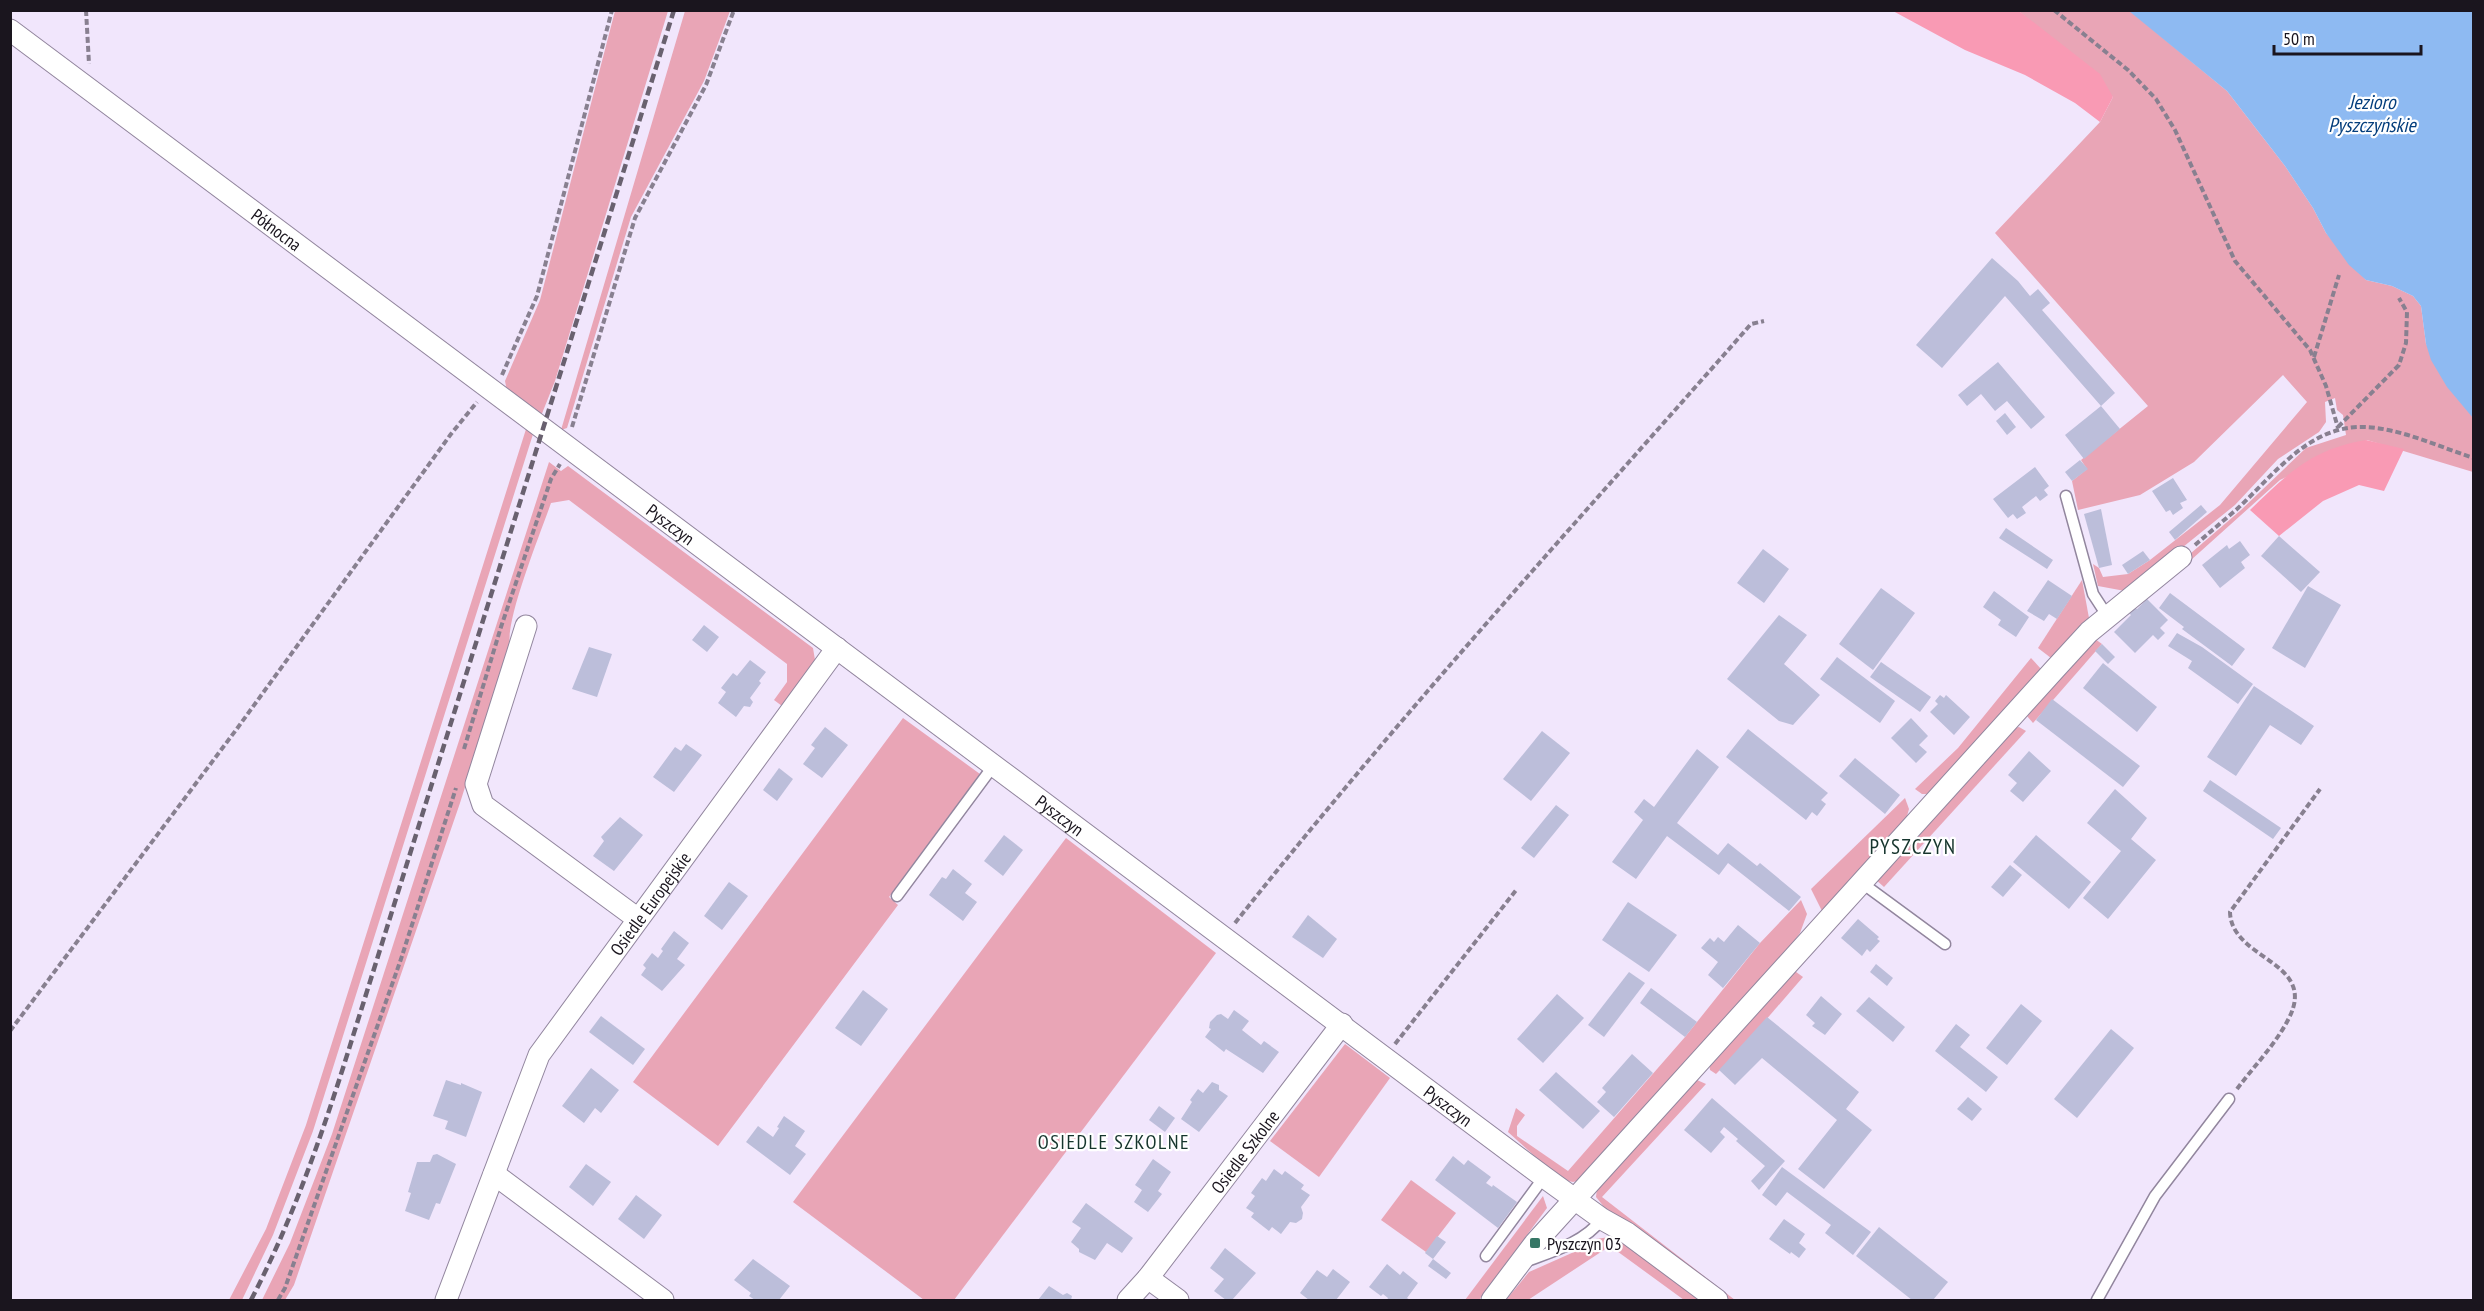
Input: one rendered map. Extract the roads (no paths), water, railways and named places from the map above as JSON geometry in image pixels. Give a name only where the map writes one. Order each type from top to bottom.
[{"type":"street","name":"Północna","points":[[10,30],[544,428]]},
{"type":"street","name":"Pyszczyn","points":[[544,428],[1544,1177],[1602,1219],[1627,1233],[1717,1300]]},
{"type":"street","points":[[1492,1300],[1534,1243],[2068,654],[2089,632],[2181,556]]},
{"type":"street","points":[[526,626],[476,784],[483,805],[638,919]]},
{"type":"street","name":"Osiedle Europejskie","points":[[446,1300],[538,1055],[837,648]]},
{"type":"street","name":"Osiedle Szkolne","points":[[1128,1300],[1148,1278],[1342,1024]]},
{"type":"street","points":[[494,1174],[663,1300]]},
{"type":"street","points":[[1148,1278],[1178,1300]]},
{"type":"lane","points":[[2066,496],[2093,594],[2108,616]]},
{"type":"lane","points":[[897,896],[994,765]]},
{"type":"lane","points":[[1862,883],[1945,944]]},
{"type":"lane","points":[[2097,1300],[2155,1196],[2229,1099]]},
{"type":"lane","points":[[1486,1256],[1544,1177]]},
{"type":"lane","points":[[1518,1264],[1576,1240],[1595,1228],[1602,1219]]},
{"type":"water","name":"Jezioro Pyszczyńskie","points":[[2129,11],[2473,11],[2473,418],[2447,387],[2431,360],[2426,344],[2421,306],[2413,296],[2392,286],[2366,280],[2349,265],[2326,233],[2313,208],[2285,166],[2227,91]]},
{"type":"railway","points":[[251,1300],[290,1215],[333,1098],[674,10]]},
{"type":"place","name":"Pyszczyn 03","points":[[1535,1243]]},
{"type":"district","name":"PYSZCZYN","points":[[1913,846]]},
{"type":"district","name":"OSIEDLE SZKOLNE","points":[[1114,1142]]}]
